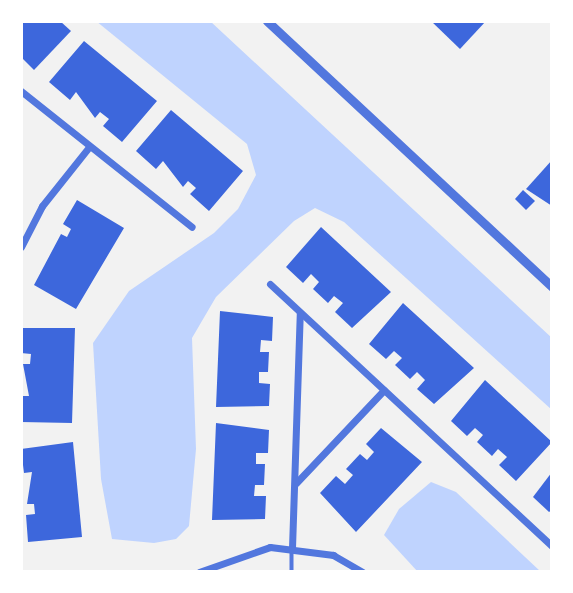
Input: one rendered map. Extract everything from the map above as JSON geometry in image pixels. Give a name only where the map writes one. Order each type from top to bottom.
[{"type":"street","points":[[267,21],[552,287]]},
{"type":"street","points":[[21,91],[192,228]]},
{"type":"street","points":[[21,247],[31,224],[89,146]]},
{"type":"street","points":[[21,217],[31,224]]},
{"type":"street","points":[[270,284],[552,546]]},
{"type":"street","points":[[292,548],[300,313]]},
{"type":"street","points":[[296,483],[384,390]]},
{"type":"street","points":[[199,572],[270,547],[333,555],[363,572]]},
{"type":"lane","points":[[292,548],[292,572]]},
{"type":"water","points":[[96,21],[210,21],[552,338],[552,410],[344,222],[315,208],[294,221],[216,297],[192,338],[196,449],[189,526],[176,539],[154,543],[112,539],[101,479],[93,343],[129,291],[214,233],[238,209],[256,175],[247,144]]},
{"type":"water","points":[[431,482],[456,492],[541,572],[418,572],[384,535],[399,509]]},
{"type":"building","points":[[21,21],[60,21],[71,31],[34,70],[21,57]]},
{"type":"building","points":[[431,21],[486,21],[460,49]]},
{"type":"building","points":[[84,41],[157,101],[122,142],[103,126],[109,119],[100,112],[95,118],[76,92],[70,100],[49,82]]},
{"type":"building","points":[[171,110],[243,171],[209,211],[190,194],[196,188],[188,181],[183,187],[163,161],[156,169],[136,151]]},
{"type":"building","points":[[552,160],[552,206],[526,189]]},
{"type":"building","points":[[523,190],[535,201],[526,210],[515,199]]},
{"type":"building","points":[[77,200],[124,228],[76,309],[34,285],[61,234],[67,237],[71,229],[63,224]]},
{"type":"building","points":[[321,227],[391,292],[352,328],[335,312],[343,303],[334,296],[328,303],[313,289],[319,282],[311,274],[303,283],[286,267]]},
{"type":"building","points":[[403,303],[474,368],[434,404],[417,389],[425,380],[417,372],[410,379],[395,365],[402,358],[394,351],[386,359],[369,344]]},
{"type":"building","points":[[220,311],[273,317],[272,341],[261,340],[260,352],[269,352],[268,372],[259,372],[259,383],[270,384],[269,406],[216,407]]},
{"type":"building","points":[[21,328],[75,328],[72,423],[21,422],[21,396],[29,396],[23,364],[30,364],[31,354],[21,353]]},
{"type":"building","points":[[485,380],[552,442],[516,481],[499,465],[507,457],[498,449],[492,456],[477,442],[483,435],[475,428],[467,436],[451,421]]},
{"type":"building","points":[[216,423],[269,430],[268,453],[256,453],[256,464],[265,464],[264,485],[255,485],[254,496],[266,496],[265,519],[212,520]]},
{"type":"building","points":[[381,428],[422,462],[356,532],[320,493],[336,476],[345,484],[353,475],[346,469],[360,454],[367,460],[374,452],[366,444]]},
{"type":"building","points":[[73,442],[82,537],[28,542],[26,515],[35,514],[34,504],[27,504],[32,472],[24,473],[21,449]]},
{"type":"building","points":[[552,472],[552,510],[549,512],[533,497]]}]
